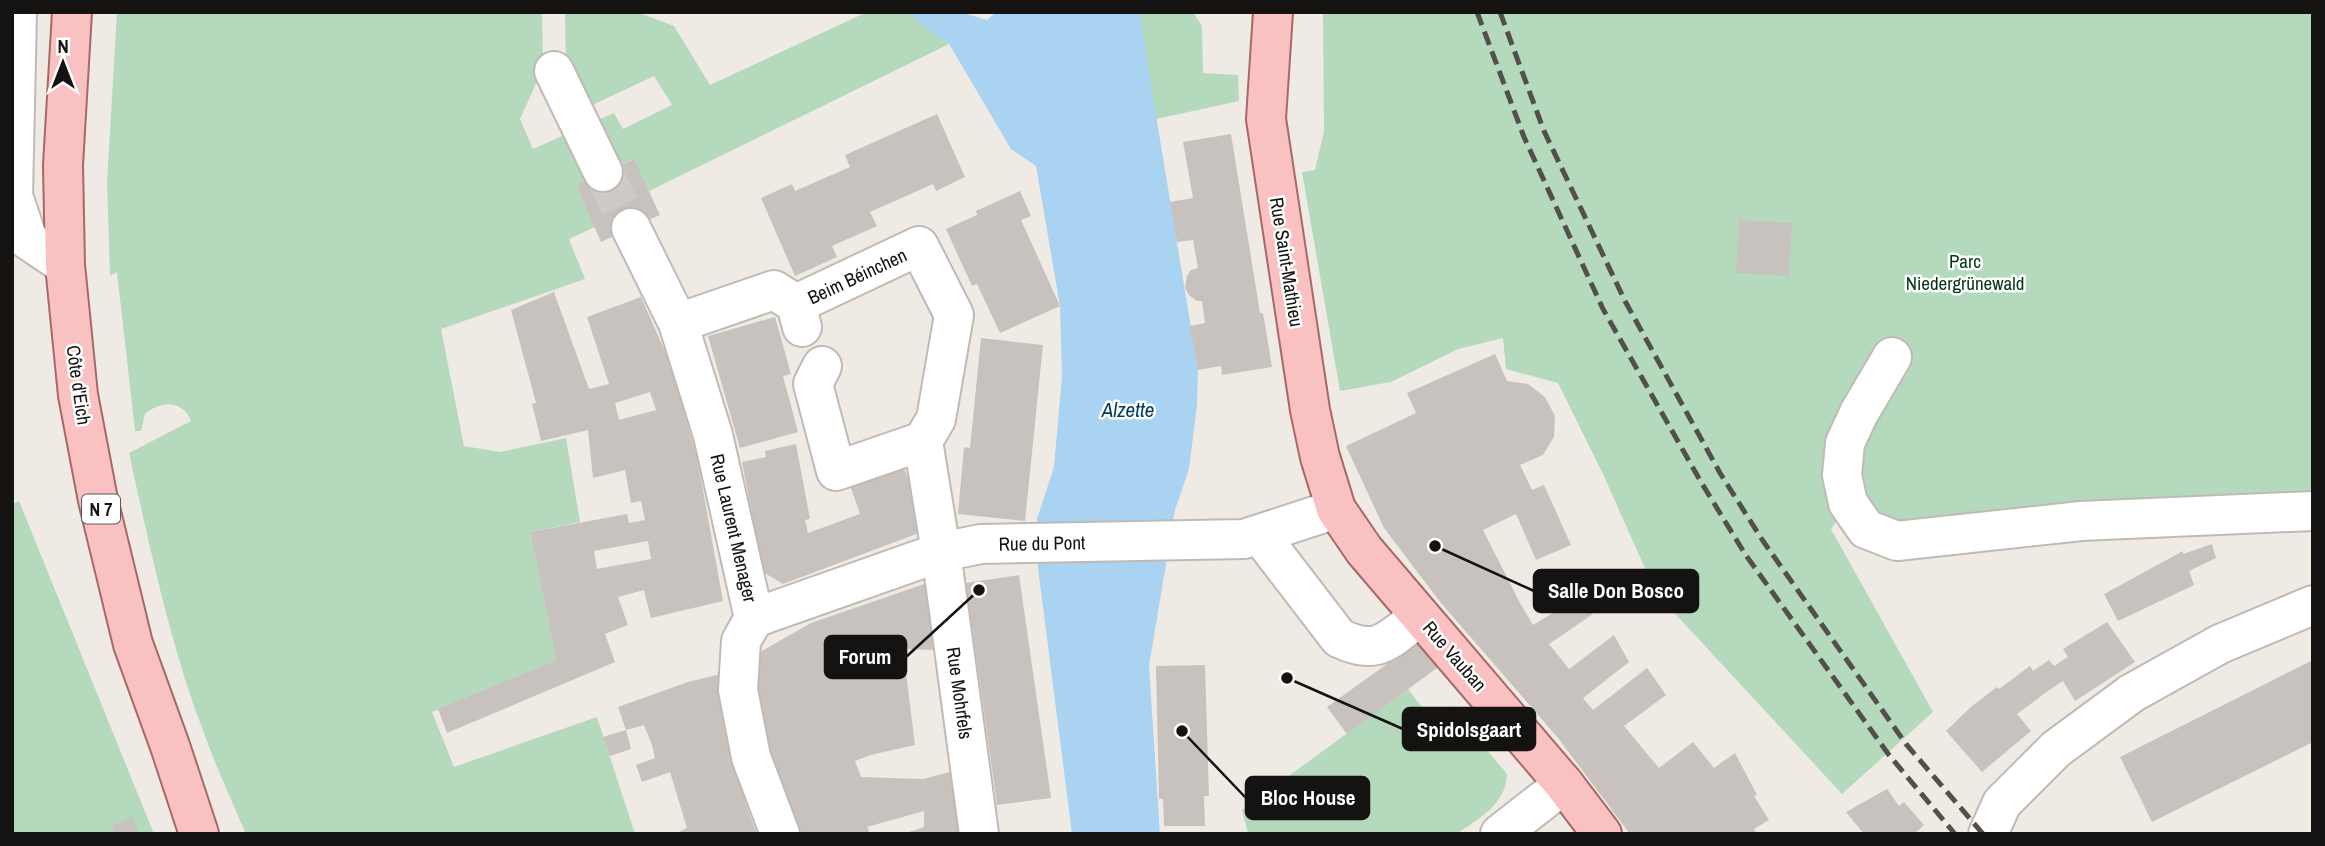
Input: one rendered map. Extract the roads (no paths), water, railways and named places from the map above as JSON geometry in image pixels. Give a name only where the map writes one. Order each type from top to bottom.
[{"type":"main road","name":"Côte d'Eich","points":[[72,12],[63,166],[65,265],[78,395],[98,500],[133,644],[199,834]]},
{"type":"main road","name":"Rue Saint-Mathieu","points":[[1273,12],[1266,119],[1310,410],[1336,509]]},
{"type":"main road","name":"Rue Vauban","points":[[1336,509],[1363,550],[1564,783],[1602,834]]},
{"type":"main road","name":"Côte d'Eich","points":[[170,746],[215,834]]},
{"type":"street","points":[[17,12],[13,196],[28,240],[65,265]]},
{"type":"street","points":[[554,71],[603,172]]},
{"type":"street","name":"Rue Laurent Menager","points":[[631,228],[678,323],[713,435],[748,629],[738,690],[751,757],[780,834]]},
{"type":"street","name":"Beim Béinchen","points":[[678,323],[774,290],[799,316],[919,246],[954,315],[936,419],[923,441]]},
{"type":"street","points":[[1892,357],[1845,443],[1842,474],[1848,503],[1866,529],[1896,541],[2081,521],[2313,511]]},
{"type":"street","points":[[822,366],[813,384],[836,471],[923,441],[941,552]]},
{"type":"street","name":"Rue du Pont","points":[[748,629],[941,552],[981,544],[1244,540],[1336,509]]},
{"type":"street","points":[[1259,535],[1339,638],[1358,647],[1379,646],[1420,616]]},
{"type":"street","name":"Rue Mohrfels","points":[[941,552],[979,834]]},
{"type":"street","points":[[1988,834],[2002,803],[2056,749],[2132,693],[2220,644],[2313,605]]},
{"type":"street","points":[[1500,834],[1564,783]]},
{"type":"water","name":"Alzette","points":[[905,12],[960,12],[987,20],[996,12],[1139,12],[1198,370],[1197,405],[1189,469],[1175,510],[1149,666],[1160,834],[1072,834],[1038,568],[1037,519],[1054,467],[1062,376],[1060,306],[1036,166],[1011,149],[949,44]]},
{"type":"tunnel","points":[[603,172],[631,228]]},
{"type":"railway","points":[[1477,12],[1524,137],[1603,309],[1701,482],[1745,554],[1889,755],[1955,834]]},
{"type":"railway","points":[[1500,12],[1544,131],[1625,301],[1720,473],[1763,541],[1906,744],[1983,834]]},
{"type":"place","name":"Salle Don Bosco","points":[[1435,546]]},
{"type":"place","name":"Forum","points":[[979,590]]},
{"type":"place","name":"Spidolsgaart","points":[[1287,678]]},
{"type":"place","name":"Bloc House","points":[[1182,731]]},
{"type":"park label","name":"Parc Niedergrünewald","points":[[1965,272]]}]
